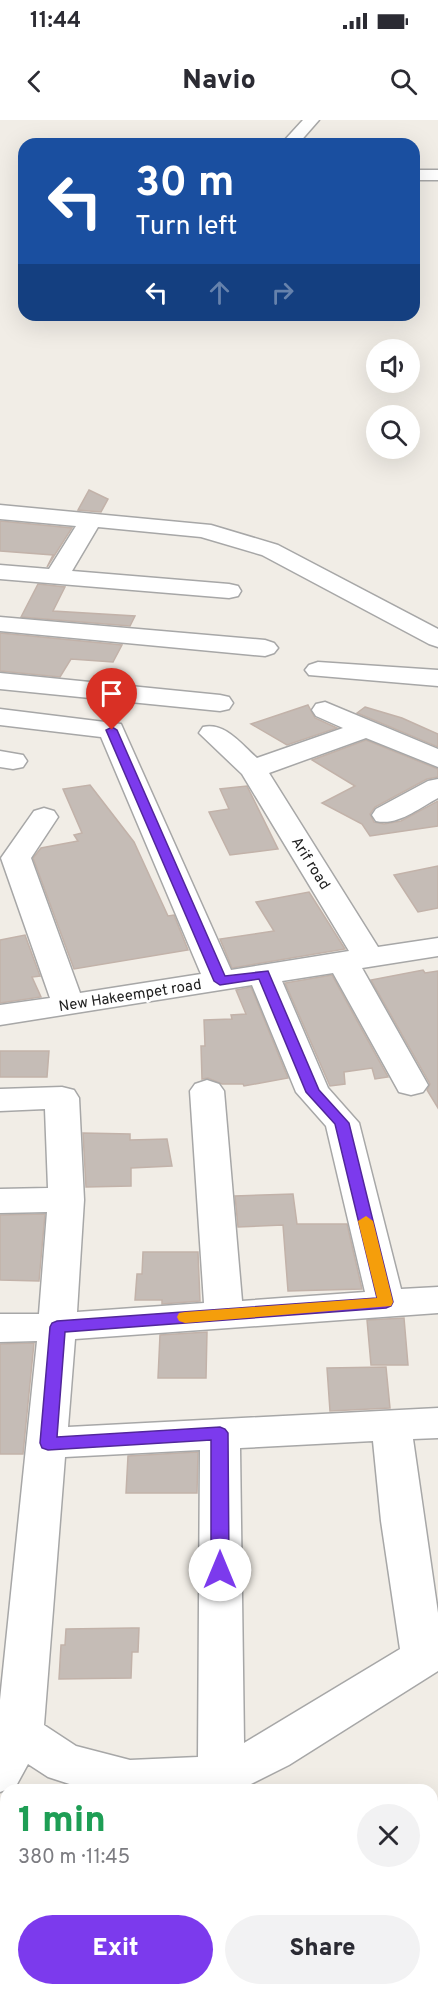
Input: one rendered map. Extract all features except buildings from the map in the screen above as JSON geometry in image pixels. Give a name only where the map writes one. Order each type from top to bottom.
[{"type":"street","points":[[295,138],[311,120]]},
{"type":"street","points":[[420,175],[438,174]]},
{"type":"street","points":[[0,512],[203,530],[270,550],[438,639]]},
{"type":"street","points":[[57,576],[90,521]]},
{"type":"street","points":[[0,572],[229,591]]},
{"type":"street","points":[[0,624],[266,648]]},
{"type":"street","points":[[318,670],[438,678]]},
{"type":"street","points":[[0,681],[220,703]]},
{"type":"street","points":[[324,710],[438,759]]},
{"type":"street","points":[[0,717],[112,730],[220,981]]},
{"type":"street","points":[[253,769],[367,728]]},
{"type":"street","name":"Arif road","points":[[212,733],[253,769],[356,960],[411,1085]]},
{"type":"street","points":[[386,814],[438,787]]},
{"type":"street","points":[[44,817],[16,858],[68,1004]]},
{"type":"street","name":"New Hakeempet road","points":[[0,1014],[438,947]]},
{"type":"street","points":[[263,974],[313,1092],[342,1123],[386,1302]]},
{"type":"street","points":[[207,1091],[224,1314]]},
{"type":"street","points":[[0,1100],[62,1098],[66,1200],[48,1443],[7,1744],[64,1763],[130,1780],[223,1783],[430,1652],[402,1521],[391,1426]]},
{"type":"street","points":[[0,1201],[66,1200]]},
{"type":"street","points":[[0,1328],[57,1327],[438,1300]]},
{"type":"street","points":[[48,1443],[438,1423]]},
{"type":"street","points":[[220,1433],[223,1783]]},
{"type":"slow traffic","points":[[185,1317],[386,1302],[366,1221]]},
{"type":"route","points":[[112,730],[220,981],[263,974],[313,1092],[342,1123],[386,1302],[57,1327],[48,1443],[220,1433],[220,1570]]}]
